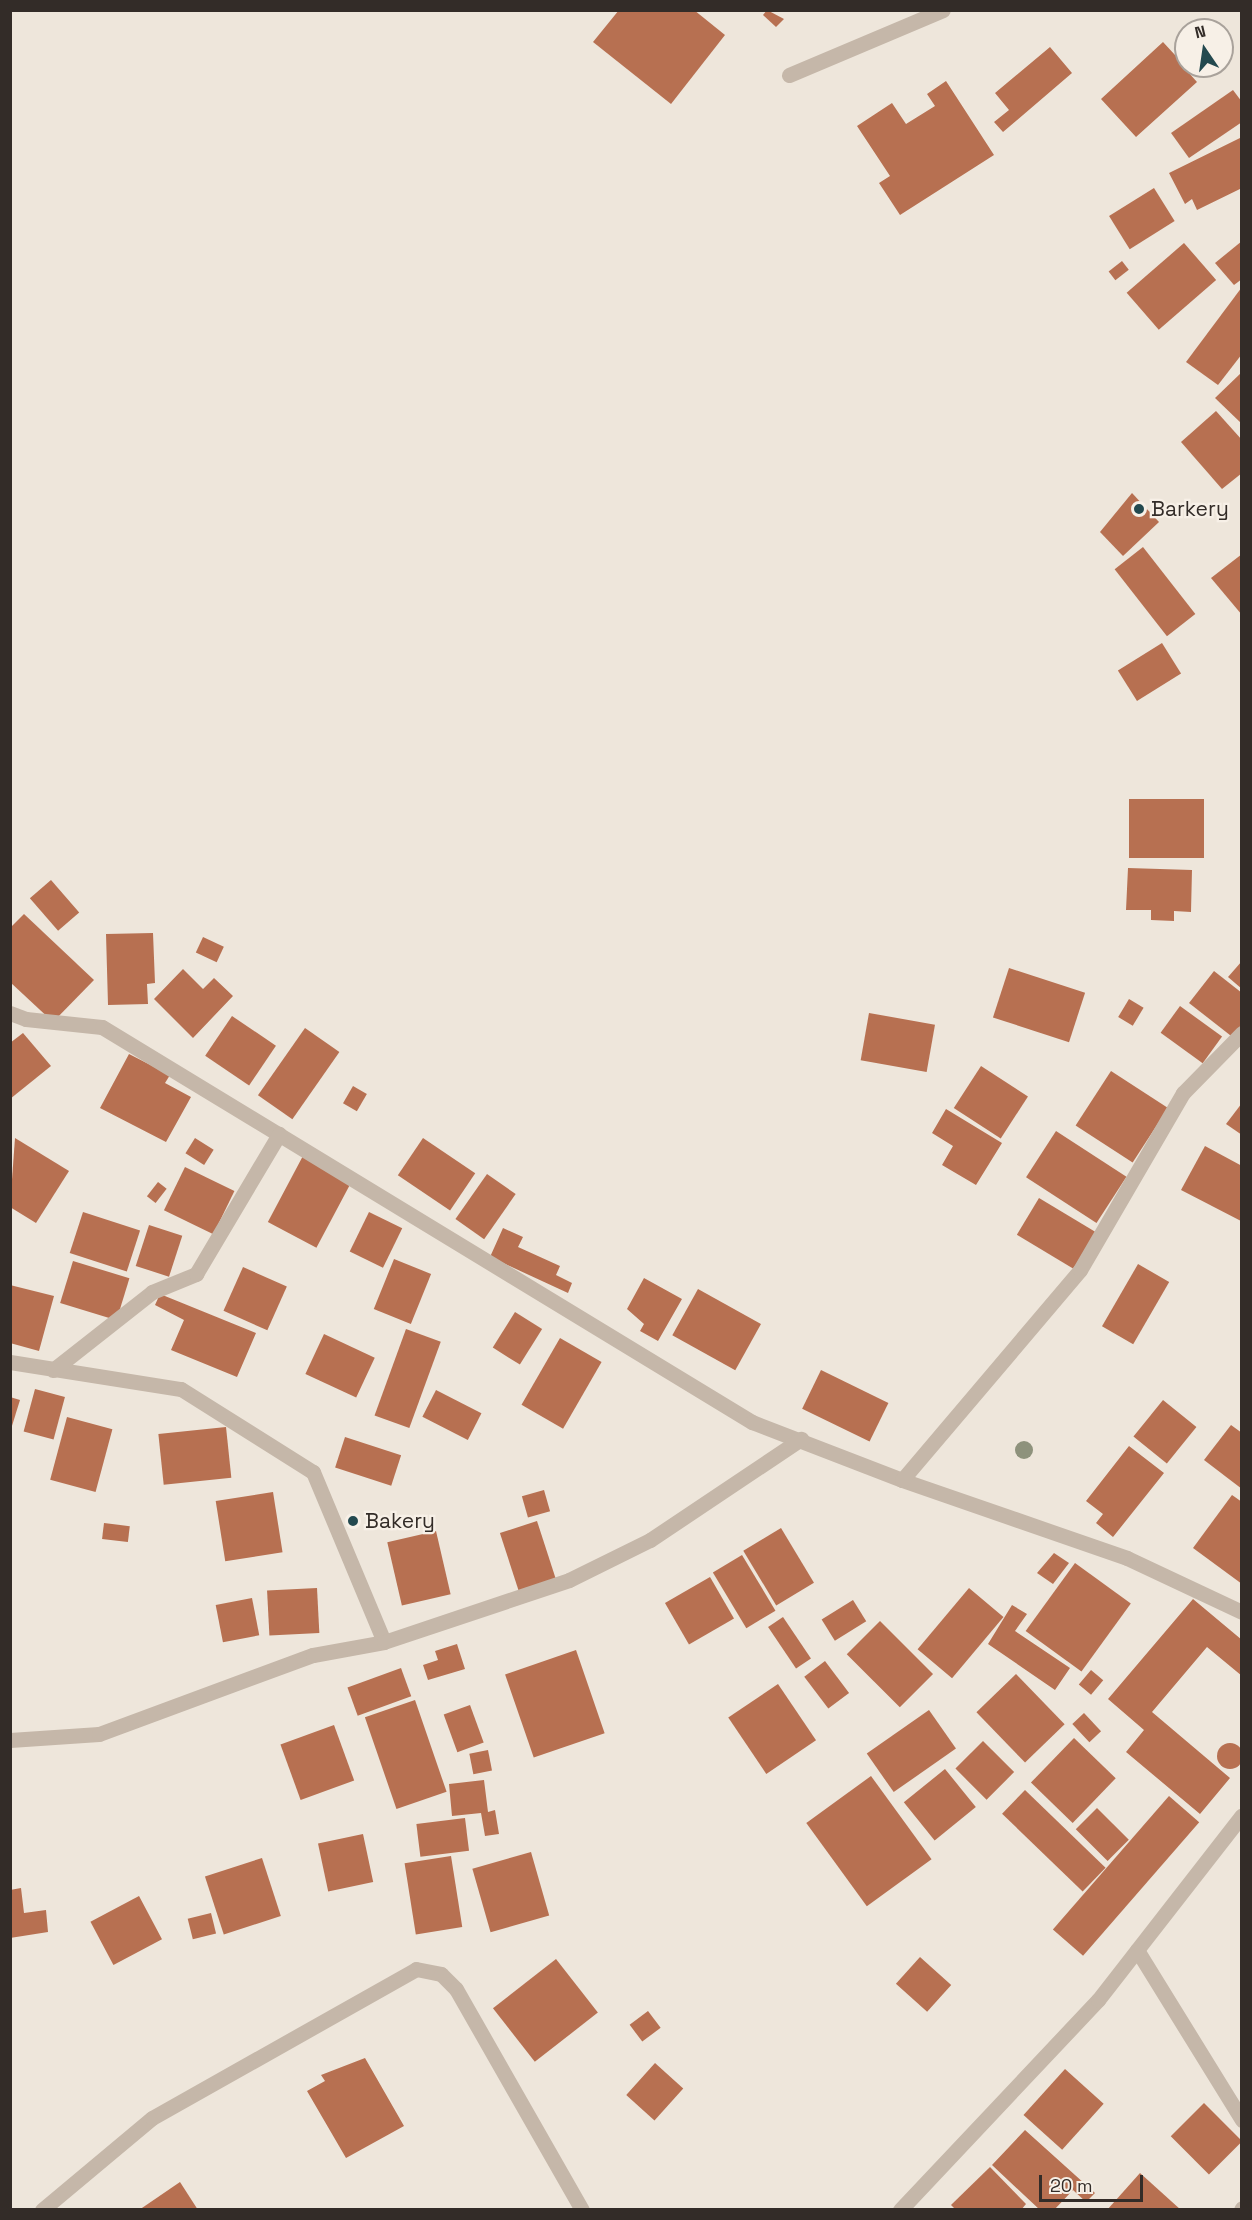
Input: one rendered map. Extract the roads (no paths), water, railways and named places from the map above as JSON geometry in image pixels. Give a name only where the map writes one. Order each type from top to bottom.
[{"type":"street","points":[[789,75],[943,10]]},
{"type":"street","points":[[10,1013],[102,1027],[752,1422],[801,1439],[902,1480],[1127,1558],[1242,1612]]},
{"type":"street","points":[[902,1480],[1080,1270],[1183,1093],[1242,1033]]},
{"type":"street","points":[[53,1370],[152,1292],[196,1274],[279,1134]]},
{"type":"street","points":[[10,1362],[181,1389],[313,1472],[384,1642]]},
{"type":"street","points":[[10,1740],[99,1734],[313,1655],[384,1642],[579,1575],[650,1540],[801,1439]]},
{"type":"street","points":[[900,2210],[1098,2000],[1242,1815]]},
{"type":"street","points":[[1137,1950],[1242,2120]]},
{"type":"street","points":[[42,2210],[152,2118],[416,1969],[441,1974],[456,1989],[582,2210]]},
{"type":"place","name":"Barkery","points":[[1139,509]]},
{"type":"place","name":"Bakery","points":[[353,1521]]}]
